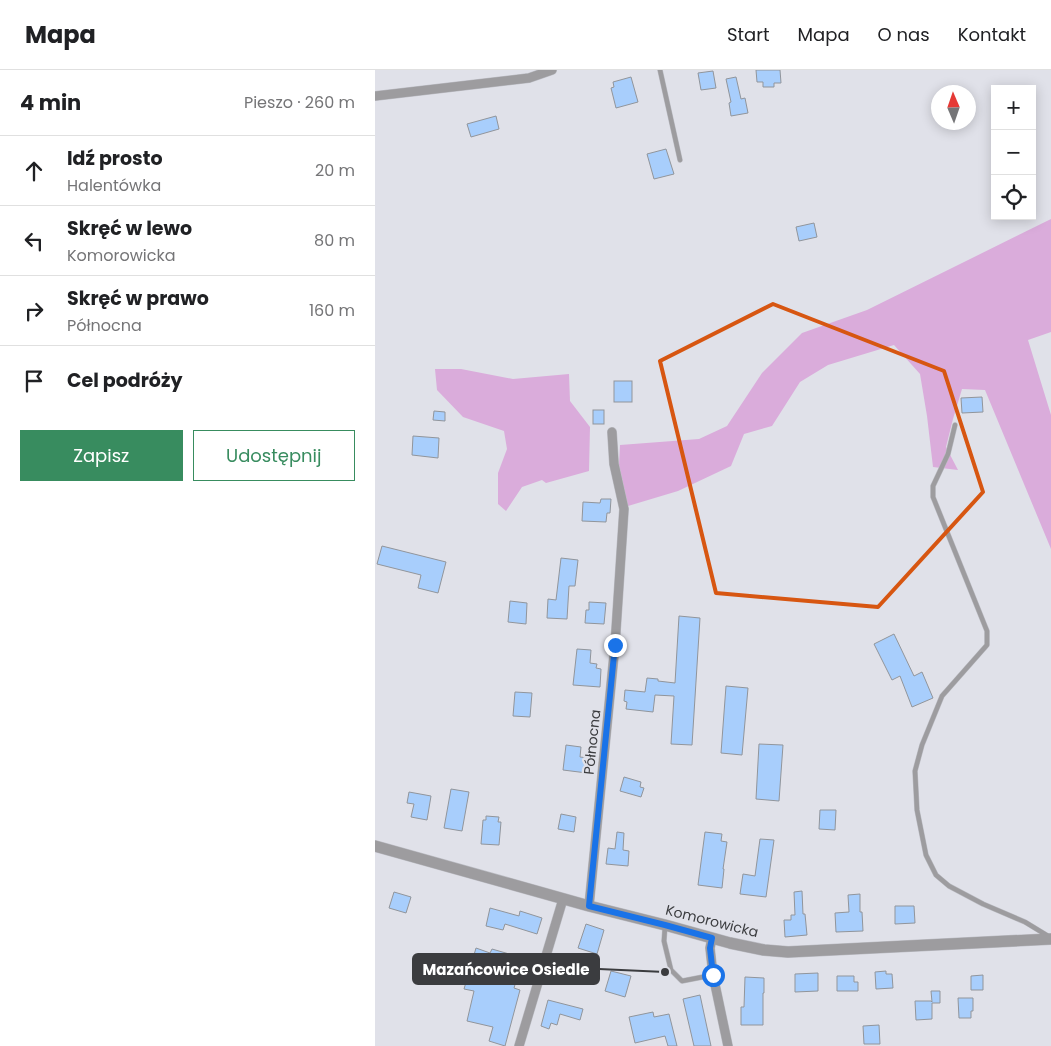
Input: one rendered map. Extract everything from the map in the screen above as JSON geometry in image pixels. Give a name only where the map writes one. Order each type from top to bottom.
[{"type":"street","points":[[375,96],[529,78],[552,70]]},
{"type":"street","name":"Północna","points":[[589,906],[615,645],[624,509],[613,464],[613,432]]},
{"type":"street","name":"Komorowicka","points":[[375,846],[589,906],[764,950],[788,952],[1051,939]]},
{"type":"street","points":[[519,1046],[563,899]]},
{"type":"street","points":[[712,938],[710,948],[713,975],[728,1046]]},
{"type":"lane","points":[[660,70],[680,160]]},
{"type":"lane","points":[[955,425],[948,454],[933,486],[933,497],[987,631],[988,638],[987,645],[942,696],[922,745],[915,770],[917,810],[926,855],[936,875],[949,886],[983,904],[1025,922],[1051,939]]},
{"type":"lane","points":[[665,925],[664,941],[671,970],[681,981],[713,975]]},
{"type":"highlighted area","points":[[773,304],[944,371],[983,492],[878,607],[716,593],[660,361]]},
{"type":"shaded area","points":[[1051,219],[1051,332],[1028,340],[1051,415],[1051,549],[985,390],[962,389],[946,447],[958,470],[933,467],[920,374],[894,345],[828,365],[800,382],[772,426],[744,434],[731,466],[678,491],[628,506],[619,465],[620,445],[699,439],[727,426],[762,373],[802,333],[867,310]]},
{"type":"shaded area","points":[[435,369],[461,369],[513,379],[569,374],[570,401],[590,427],[589,471],[546,483],[542,480],[522,487],[506,511],[498,504],[498,473],[507,449],[504,431],[463,417],[437,390]]},
{"type":"building","points":[[756,70],[780,70],[781,83],[774,83],[774,87],[763,87],[763,82],[757,82]]},
{"type":"building","points":[[713,71],[716,88],[701,90],[698,73]]},
{"type":"building","points":[[631,77],[638,102],[616,108],[611,88],[614,87],[613,82]]},
{"type":"building","points":[[736,77],[741,99],[745,98],[748,113],[731,116],[729,103],[731,102],[726,79]]},
{"type":"building","points":[[496,116],[499,129],[471,137],[467,124]]},
{"type":"building","points":[[666,149],[674,174],[654,179],[647,154]]},
{"type":"building","points":[[814,223],[817,237],[799,241],[796,227]]},
{"type":"building","points":[[614,381],[632,381],[632,402],[614,402]]},
{"type":"building","points":[[982,397],[983,412],[962,413],[961,398]]},
{"type":"building","points":[[593,410],[604,410],[604,424],[593,424]]},
{"type":"building","points":[[434,411],[445,412],[445,421],[433,420]]},
{"type":"building","points":[[413,436],[439,438],[438,458],[412,455]]},
{"type":"building","points":[[601,499],[611,499],[610,513],[607,513],[606,522],[582,521],[583,502],[600,503]]},
{"type":"building","points":[[382,546],[446,562],[438,593],[418,588],[421,575],[377,564]]},
{"type":"building","points":[[561,558],[578,560],[575,586],[569,586],[567,619],[547,618],[548,599],[556,600]]},
{"type":"building","points":[[510,601],[527,603],[526,624],[508,622]]},
{"type":"building","points":[[589,602],[606,603],[604,624],[585,623]]},
{"type":"building","points":[[679,616],[700,618],[692,745],[671,744],[674,696],[655,695],[653,712],[626,709],[627,702],[624,701],[625,690],[645,692],[647,678],[675,683]]},
{"type":"building","points":[[894,634],[914,676],[922,672],[933,698],[912,707],[900,676],[892,680],[874,644]]},
{"type":"building","points":[[577,649],[591,650],[590,663],[597,664],[596,668],[601,669],[600,687],[573,685]]},
{"type":"building","points":[[726,686],[748,688],[742,755],[721,753]]},
{"type":"building","points":[[515,692],[532,693],[530,717],[513,716]]},
{"type":"building","points":[[759,744],[783,745],[779,801],[756,799]]},
{"type":"building","points":[[566,745],[581,747],[580,757],[589,758],[587,773],[563,770]]},
{"type":"building","points":[[624,777],[641,782],[640,787],[644,788],[641,797],[620,791]]},
{"type":"building","points":[[451,789],[469,792],[462,831],[444,828]]},
{"type":"building","points":[[409,792],[431,796],[427,820],[411,817],[414,804],[407,803]]},
{"type":"building","points":[[820,810],[836,810],[835,830],[819,829]]},
{"type":"building","points":[[561,814],[576,817],[574,832],[558,829]]},
{"type":"building","points":[[486,816],[499,817],[498,822],[501,822],[499,845],[481,844],[483,820],[486,820]]},
{"type":"building","points":[[617,832],[624,833],[623,850],[629,851],[628,866],[606,864],[608,848],[615,849]]},
{"type":"building","points":[[705,832],[722,834],[721,841],[727,842],[722,888],[698,885]]},
{"type":"building","points":[[760,839],[774,840],[766,897],[740,894],[743,874],[755,876]]},
{"type":"building","points":[[802,891],[803,914],[805,914],[807,935],[785,937],[784,920],[791,920],[791,915],[795,915],[794,892]]},
{"type":"building","points":[[394,892],[411,897],[406,913],[389,908]]},
{"type":"building","points":[[860,894],[863,931],[836,932],[835,913],[849,912],[848,895]]},
{"type":"building","points":[[895,906],[914,906],[915,923],[895,924]]},
{"type":"building","points":[[490,908],[519,916],[520,911],[542,918],[537,934],[505,924],[503,930],[486,926]]},
{"type":"building","points":[[586,924],[604,930],[597,954],[578,948]]},
{"type":"building","points":[[476,948],[490,953],[492,949],[523,958],[514,988],[520,990],[505,1046],[489,1041],[493,1027],[467,1021],[474,991],[464,989]]},
{"type":"building","points":[[611,971],[631,976],[625,997],[605,991]]},
{"type":"building","points":[[886,971],[886,974],[892,974],[893,988],[876,989],[875,972]]},
{"type":"building","points":[[818,973],[818,991],[795,992],[795,974]]},
{"type":"building","points":[[983,975],[983,990],[971,990],[971,976]]},
{"type":"building","points":[[837,976],[854,976],[854,982],[858,982],[858,991],[837,991]]},
{"type":"building","points":[[745,977],[764,978],[763,1025],[741,1025]]},
{"type":"building","points":[[931,991],[940,991],[940,1003],[932,1003],[932,1019],[916,1020],[915,1001],[932,1002]]},
{"type":"building","points":[[700,995],[711,1046],[694,1046],[683,999]]},
{"type":"building","points":[[958,998],[973,998],[971,1018],[959,1018]]},
{"type":"building","points":[[548,1000],[583,1009],[580,1020],[560,1014],[557,1025],[551,1023],[549,1029],[541,1026]]},
{"type":"building","points":[[653,1012],[654,1017],[669,1014],[677,1046],[668,1046],[665,1036],[635,1043],[629,1017]]},
{"type":"building","points":[[879,1025],[880,1044],[864,1044],[863,1026]]},
{"type":"place","name":"Mazańcowice Osiedle","points":[[665,972]]},
{"type":"route","points":[[615,645],[589,906],[712,938],[710,948],[713,975]]}]
